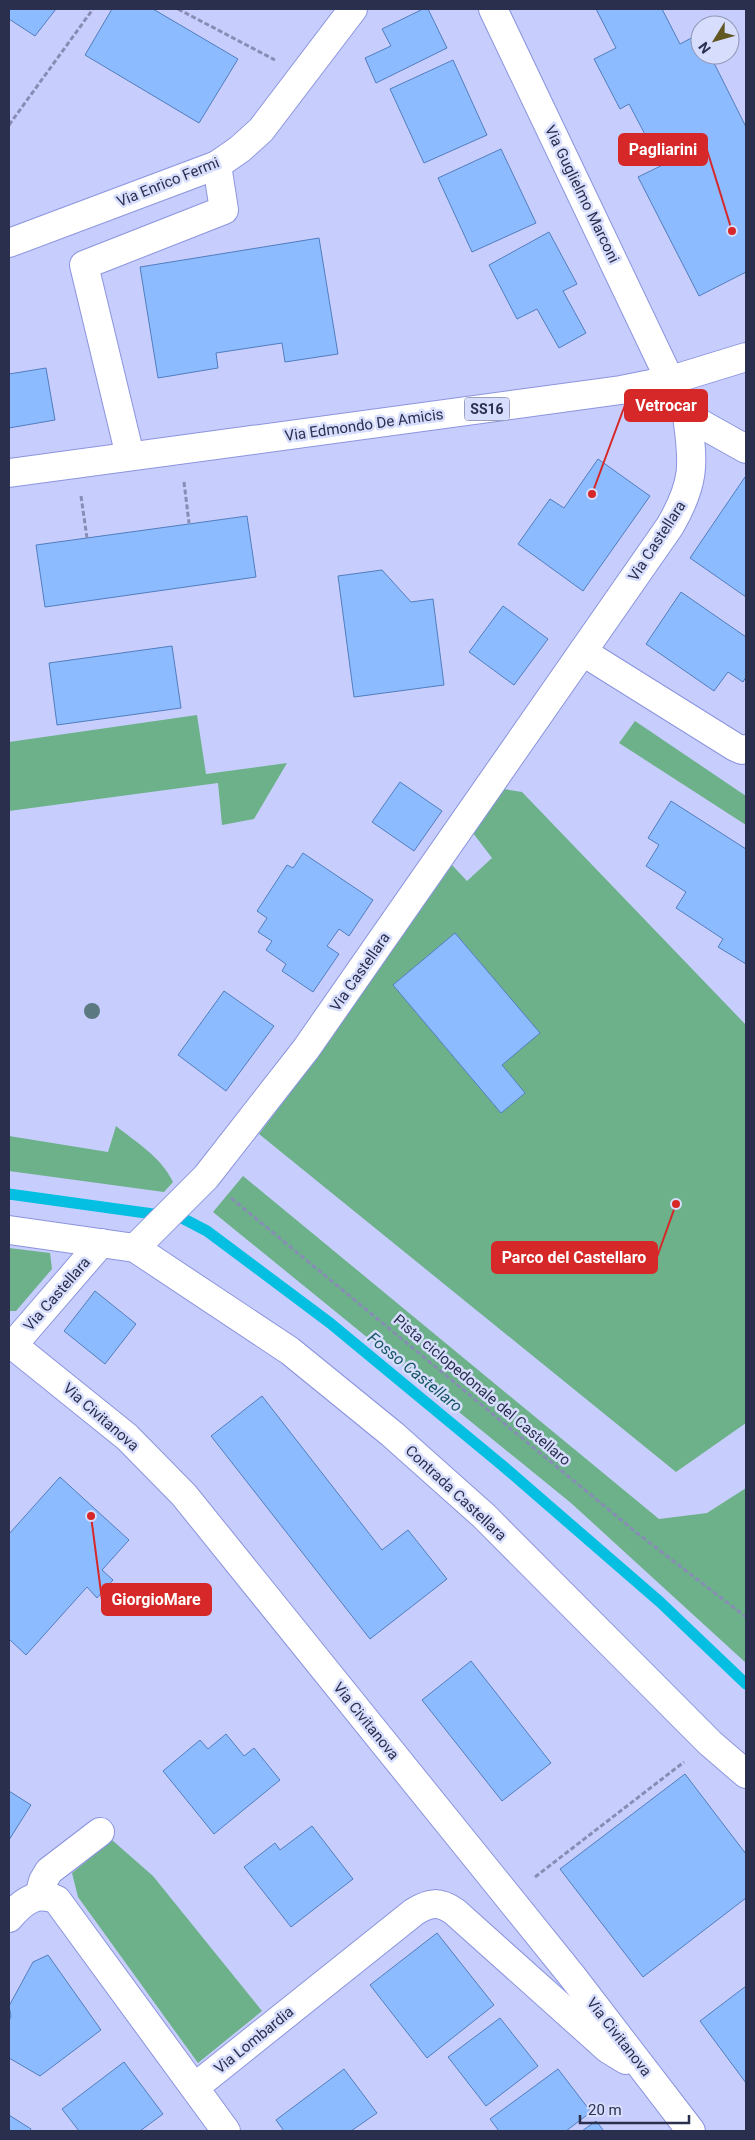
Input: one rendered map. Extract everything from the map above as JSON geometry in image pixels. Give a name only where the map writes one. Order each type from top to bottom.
[{"type":"street","name":"Via Enrico Fermi","points":[[9,243],[217,165],[240,150],[261,130],[353,9]]},
{"type":"street","name":"Via Guglielmo Marconi","points":[[493,9],[671,380]]},
{"type":"street","points":[[130,456],[84,265],[224,210],[217,165]]},
{"type":"street","name":"Via Edmondo De Amicis","points":[[9,473],[570,398],[671,380],[746,357]]},
{"type":"street","name":"Via Castellara","points":[[9,1230],[101,1243],[140,1243],[198,1185],[306,1049],[670,526],[684,502],[691,475],[692,455],[687,416],[671,380]]},
{"type":"street","points":[[687,416],[746,449]]},
{"type":"street","points":[[582,652],[735,747],[742,750],[746,749]]},
{"type":"street","name":"Via Castellara","points":[[11,1344],[101,1243]]},
{"type":"street","name":"Contrada Castellara","points":[[140,1243],[290,1352],[392,1434],[484,1516],[710,1743],[746,1774]]},
{"type":"street","name":"Via Civitanova","points":[[11,1344],[127,1437],[184,1495],[572,1976],[691,2131]]},
{"type":"street","points":[[39,1896],[42,1881],[49,1871],[100,1832]]},
{"type":"street","points":[[9,1918],[29,1899],[48,1896],[57,1900],[64,1907],[226,2131]]},
{"type":"street","name":"Via Lombardia","points":[[195,2087],[414,1912],[425,1905],[435,1903],[445,1905],[455,1912],[608,2049],[647,2072]]},
{"type":"street","points":[[540,1989],[550,1990],[559,1987],[572,1976]]},
{"type":"path","points":[[9,125],[93,9]]},
{"type":"path","points":[[178,9],[302,75]]},
{"type":"path","points":[[184,482],[189,524]]},
{"type":"path","points":[[81,496],[87,538]]},
{"type":"path","name":"Pista ciclopedonale del Castellaro","points":[[198,1185],[637,1533],[746,1617]]},
{"type":"path","points":[[530,1881],[682,1764]]},
{"type":"green space","points":[[197,715],[206,774],[287,763],[254,819],[222,825],[218,783],[9,811],[9,742]]},
{"type":"green space","points":[[635,721],[746,796],[746,825],[619,743]]},
{"type":"green space","points":[[504,789],[522,792],[746,1025],[746,1423],[676,1472],[259,1134],[321,1052],[452,865],[467,881],[492,858],[473,833]],"holes":[[[455,933],[539,1032],[502,1065],[525,1093],[501,1113],[393,985]]]},
{"type":"green space","points":[[116,1126],[148,1151],[168,1173],[173,1182],[164,1192],[9,1171],[9,1136],[108,1152]]},
{"type":"green space","points":[[243,1176],[659,1519],[707,1513],[746,1488],[746,1663],[571,1503],[213,1212]]},
{"type":"green space","points":[[9,1248],[50,1253],[52,1269],[16,1311],[9,1311]]},
{"type":"green space","points":[[112,1840],[153,1876],[262,2011],[198,2063],[78,1897],[72,1873]]},
{"type":"building","points":[[9,9],[56,9],[35,36],[9,19]]},
{"type":"building","points":[[112,9],[153,9],[238,59],[199,123],[85,55]]},
{"type":"building","points":[[423,9],[428,9],[447,48],[376,83],[365,58],[391,46],[382,29]]},
{"type":"building","points":[[596,9],[662,9],[680,44],[690,39],[690,65],[715,65],[746,127],[746,272],[699,296],[638,177],[677,158],[674,151],[658,159],[629,104],[620,109],[594,59],[616,48]]},
{"type":"building","points":[[453,60],[487,135],[424,163],[390,89]]},
{"type":"building","points":[[501,149],[536,223],[472,252],[438,178]]},
{"type":"building","points":[[549,232],[577,284],[563,291],[586,333],[559,348],[537,309],[517,319],[489,265]]},
{"type":"building","points":[[319,238],[338,354],[285,362],[282,343],[216,353],[218,368],[158,378],[140,267]]},
{"type":"building","points":[[46,368],[55,420],[9,428],[9,374]]},
{"type":"building","points":[[598,459],[650,496],[583,591],[518,544],[550,499],[564,508]]},
{"type":"building","points":[[746,478],[746,597],[690,558]]},
{"type":"building","points":[[247,516],[256,577],[45,607],[36,545]]},
{"type":"building","points":[[382,570],[411,602],[433,599],[444,685],[354,697],[338,576]]},
{"type":"building","points":[[681,592],[746,637],[746,677],[743,682],[728,672],[714,691],[646,644]]},
{"type":"building","points":[[503,606],[548,639],[514,685],[469,652]]},
{"type":"building","points":[[172,646],[181,708],[57,725],[49,663]]},
{"type":"building","points":[[400,782],[442,811],[414,851],[372,822]]},
{"type":"building","points":[[671,801],[746,849],[746,964],[718,947],[723,939],[676,908],[686,892],[646,866],[659,845],[648,838]]},
{"type":"building","points":[[303,853],[373,900],[349,936],[339,929],[327,946],[339,954],[313,992],[282,971],[286,964],[266,950],[272,941],[258,932],[267,918],[257,911],[287,865],[293,868]]},
{"type":"building","points":[[455,933],[540,1033],[502,1065],[525,1093],[501,1113],[393,985]]},
{"type":"building","points":[[224,991],[274,1026],[226,1091],[178,1055]]},
{"type":"building","points":[[95,1291],[136,1324],[105,1364],[64,1331]]},
{"type":"building","points":[[262,1396],[382,1550],[408,1530],[447,1579],[370,1639],[211,1436]]},
{"type":"building","points":[[60,1477],[129,1540],[102,1570],[113,1580],[97,1598],[87,1587],[26,1655],[9,1639],[9,1534]]},
{"type":"building","points":[[471,1661],[551,1763],[502,1801],[422,1700]]},
{"type":"building","points":[[226,1734],[244,1756],[254,1748],[280,1780],[214,1834],[163,1771],[200,1740],[208,1749]]},
{"type":"building","points":[[685,1774],[746,1854],[746,1898],[643,1977],[560,1869]]},
{"type":"building","points":[[9,1791],[31,1805],[9,1840]]},
{"type":"building","points":[[312,1826],[353,1879],[291,1927],[244,1867],[275,1843],[280,1850]]},
{"type":"building","points":[[437,1933],[494,2005],[427,2058],[370,1985]]},
{"type":"building","points":[[48,1955],[101,2030],[40,2076],[9,2058],[9,2021],[11,2016],[9,2006],[33,1962]]},
{"type":"building","points":[[746,1986],[746,2083],[700,2021]]},
{"type":"building","points":[[500,2018],[538,2066],[486,2106],[448,2057]]},
{"type":"building","points":[[124,2062],[163,2114],[140,2131],[79,2131],[62,2109]]},
{"type":"building","points":[[344,2069],[377,2113],[351,2131],[284,2131],[276,2120]]},
{"type":"building","points":[[558,2069],[591,2112],[566,2131],[499,2131],[490,2119]]},
{"type":"building","points":[[9,2115],[31,2129],[30,2131],[9,2131]]},
{"type":"building","points":[[596,2121],[604,2131],[582,2131]]},
{"type":"waterway","name":"Fosso Castellaro","points":[[9,1194],[182,1218],[207,1231],[330,1323],[503,1466],[660,1602],[746,1684]]},
{"type":"place","name":"Pagliarini","points":[[732,231]]},
{"type":"place","name":"Vetrocar","points":[[592,494]]},
{"type":"place","name":"Parco del Castellaro","points":[[676,1204]]},
{"type":"place","name":"GiorgioMare","points":[[91,1516]]}]
